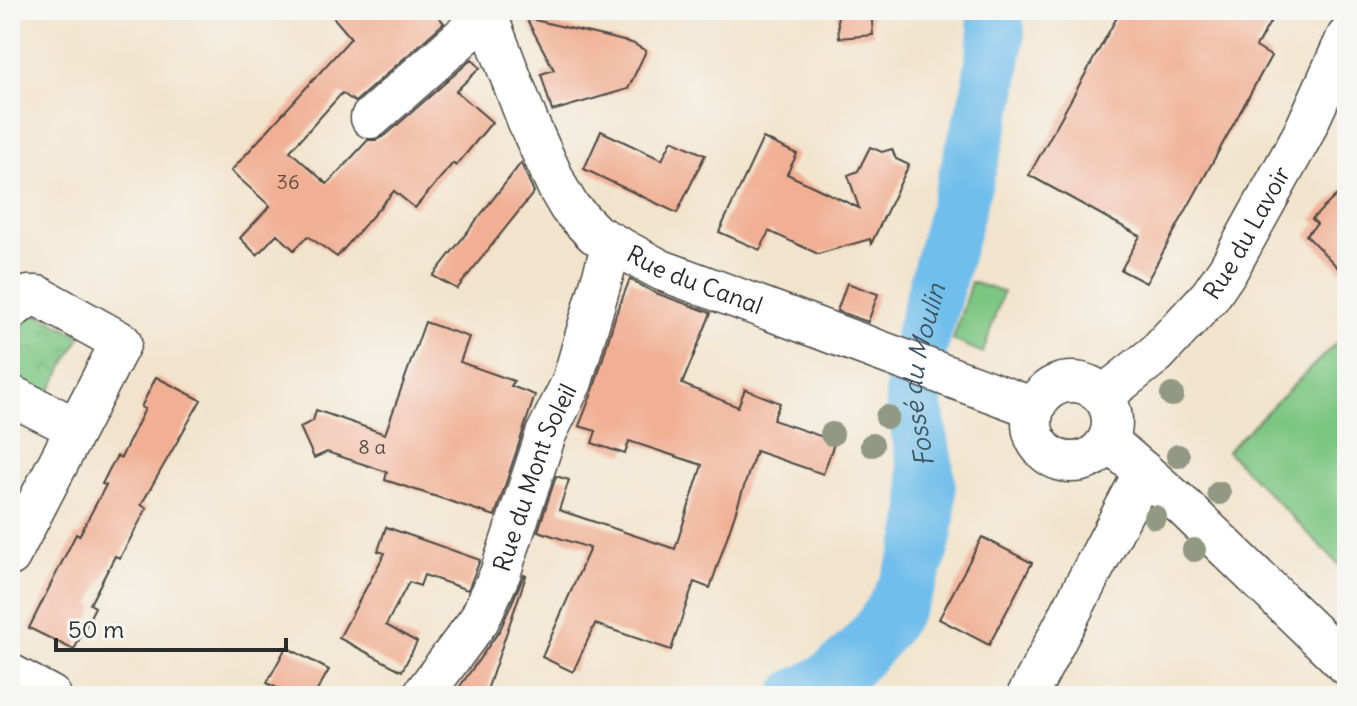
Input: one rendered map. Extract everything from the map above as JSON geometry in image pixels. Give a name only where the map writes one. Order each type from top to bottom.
[{"type":"street","points":[[371,118],[486,13]]},
{"type":"street","name":"Rue du Canal","points":[[486,13],[528,122],[558,188],[584,224],[612,244],[661,270],[1034,408]]},
{"type":"street","name":"Rue du Lavoir","points":[[1103,396],[1156,354],[1210,296],[1229,268],[1303,134],[1347,37]]},
{"type":"street","name":"Rue du Mont Soleil","points":[[422,696],[479,620],[500,574],[546,434],[572,382],[612,244]]},
{"type":"street","points":[[10,310],[29,296],[38,296],[121,342],[10,556]]},
{"type":"street","points":[[1074,382],[1090,385],[1103,396],[1111,410],[1112,425],[1108,441],[1097,454],[1081,462],[1064,462],[1048,455],[1037,442],[1032,425],[1034,408],[1043,393],[1057,384],[1074,382]]},
{"type":"street","points":[[10,395],[76,428]]},
{"type":"street","points":[[1108,441],[1184,507],[1347,665]]},
{"type":"street","points":[[1027,696],[1144,472]]},
{"type":"street","points":[[10,674],[51,696]]},
{"type":"green space","points":[[971,282],[1003,292],[983,353],[953,340]]},
{"type":"green space","points":[[36,313],[81,336],[47,396],[10,379],[10,332],[13,325]]},
{"type":"green space","points":[[1347,332],[1347,573],[1227,451]]},
{"type":"building","points":[[327,10],[433,10],[444,23],[355,102],[342,93],[290,151],[327,184],[368,140],[386,135],[472,59],[480,68],[456,91],[492,122],[456,166],[453,163],[415,208],[394,191],[337,257],[308,236],[294,250],[277,234],[257,255],[240,238],[270,206],[231,171],[351,38]]},
{"type":"building","points":[[837,10],[871,10],[873,35],[839,38]]},
{"type":"building","points":[[1121,10],[1277,10],[1256,47],[1271,56],[1146,283],[1121,270],[1140,236],[1029,175]]},
{"type":"building","points":[[526,18],[632,43],[646,51],[628,89],[552,111],[541,74],[554,70]]},
{"type":"building","points":[[601,131],[662,160],[672,140],[705,155],[677,213],[584,169]]},
{"type":"building","points":[[763,138],[797,154],[787,174],[859,208],[848,175],[858,171],[870,147],[882,152],[892,149],[896,159],[909,165],[871,244],[870,239],[818,254],[769,231],[760,250],[719,232]]},
{"type":"building","points":[[521,163],[534,192],[457,289],[433,276]]},
{"type":"building","points":[[1347,185],[1347,277],[1306,235],[1317,224],[1312,219]]},
{"type":"building","points":[[630,279],[653,292],[711,313],[682,384],[738,407],[745,389],[780,403],[773,420],[835,441],[823,474],[756,451],[710,588],[694,582],[671,650],[595,624],[573,672],[542,657],[590,548],[538,531],[556,476],[569,480],[559,510],[675,549],[702,465],[629,441],[625,454],[592,443],[596,431],[579,426]]},
{"type":"building","points":[[847,283],[878,294],[868,322],[837,311]]},
{"type":"building","points":[[425,322],[469,337],[460,362],[514,381],[511,386],[535,395],[495,516],[385,480],[387,472],[327,452],[314,458],[300,427],[313,421],[316,410],[385,434]]},
{"type":"building","points":[[156,377],[201,400],[141,505],[147,508],[120,558],[115,556],[90,604],[95,607],[74,650],[29,628],[76,534],[79,536],[106,485],[102,484],[110,468],[117,456],[121,458],[145,409],[141,407]]},
{"type":"building","points":[[386,527],[480,560],[468,590],[424,575],[420,586],[409,582],[386,625],[417,642],[402,671],[339,638],[385,553],[378,551]]},
{"type":"building","points":[[982,537],[1032,563],[989,645],[939,619]]},
{"type":"building","points":[[524,575],[485,696],[453,696],[500,630]]},
{"type":"building","points":[[286,647],[329,670],[314,696],[292,696],[267,683]]},
{"type":"waterway","name":"Fossé du Moulin","points":[[798,696],[824,683],[870,642],[889,617],[917,560],[925,531],[928,502],[913,392],[914,376],[989,92],[997,32],[993,10]]}]
